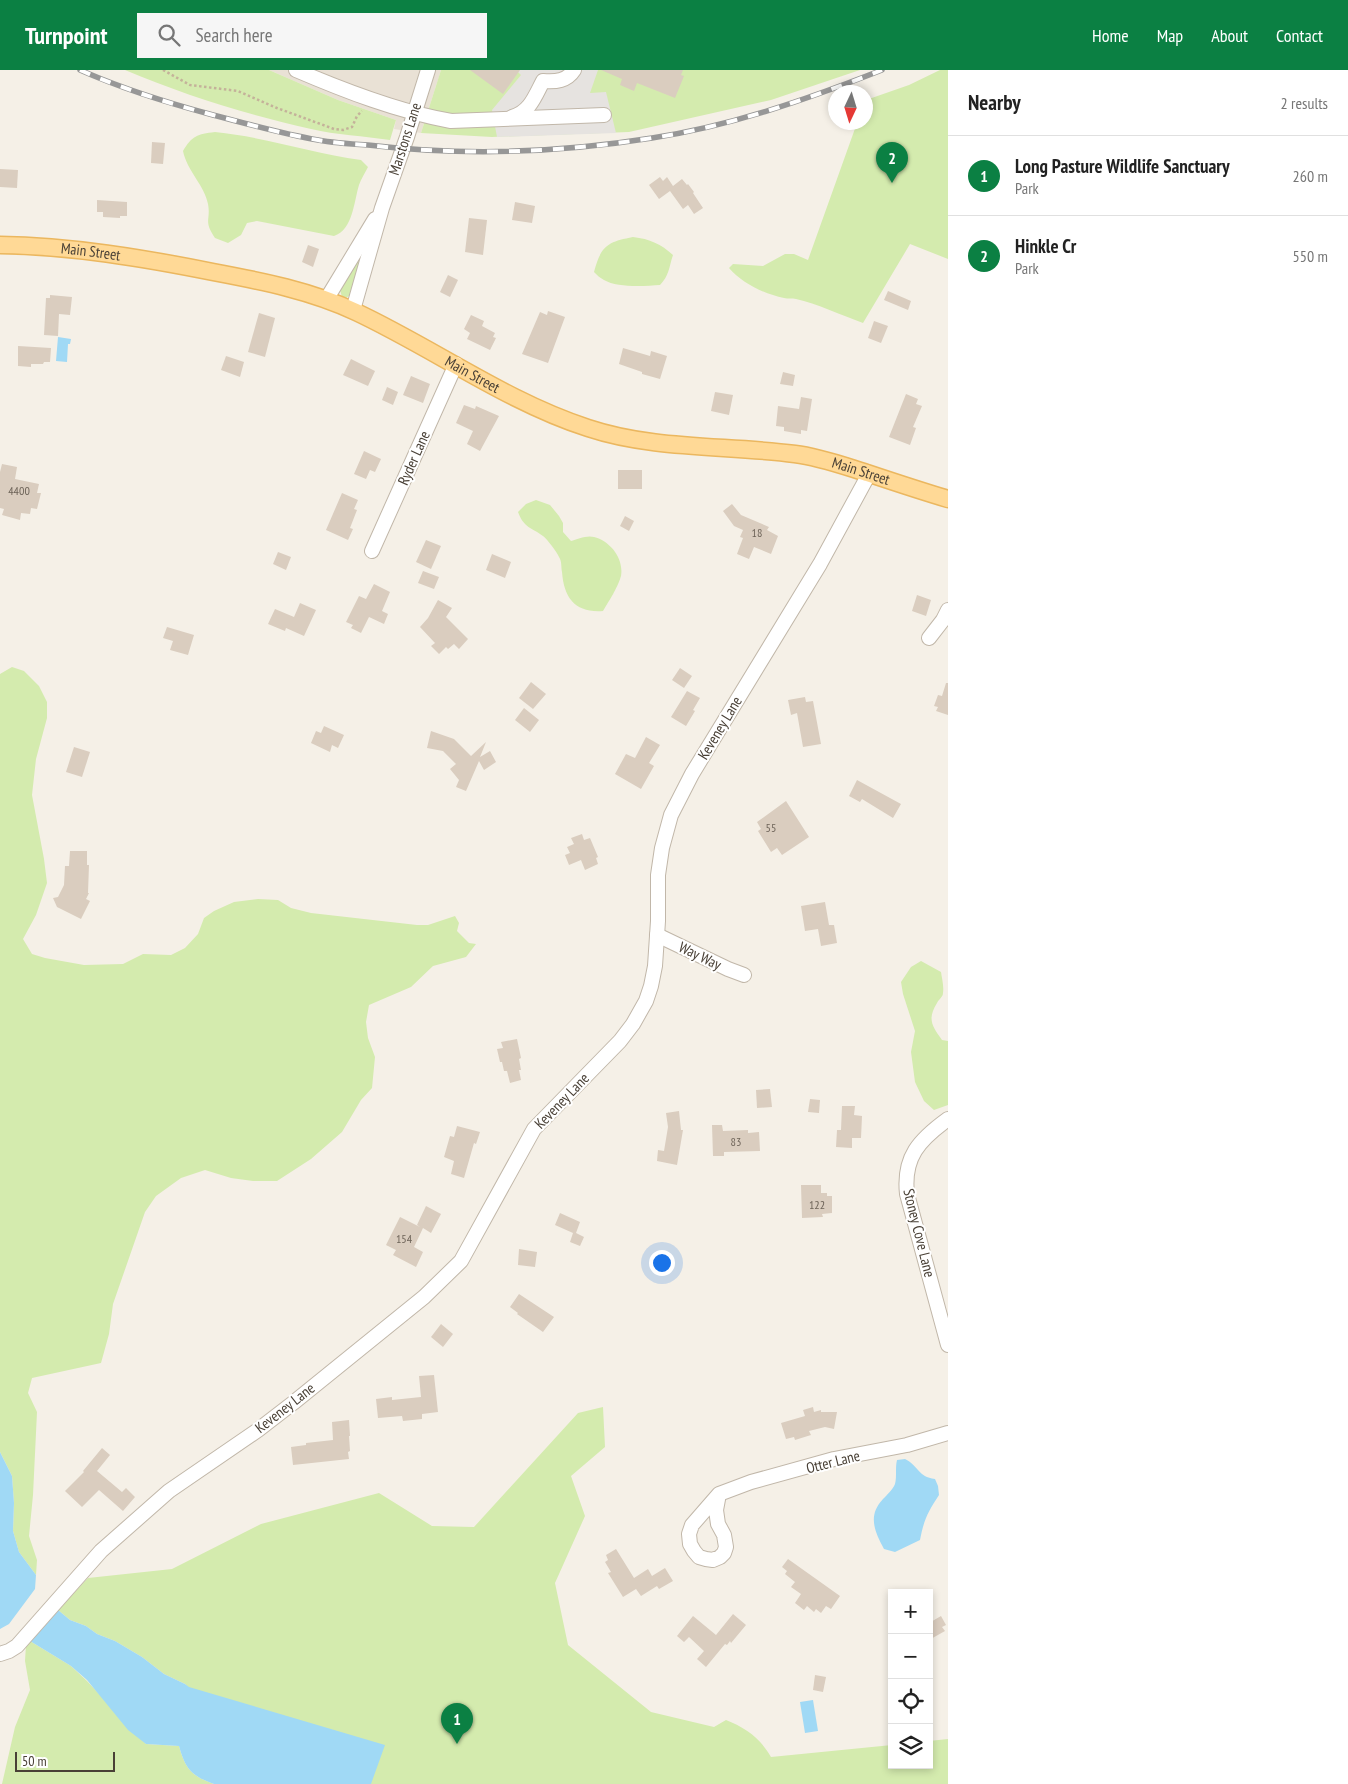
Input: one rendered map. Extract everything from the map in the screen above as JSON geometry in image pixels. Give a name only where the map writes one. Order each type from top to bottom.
[{"type":"main road","name":"Main Street","points":[[0,245],[100,253],[149,260],[241,277],[288,288],[353,310],[517,398],[566,420],[620,437],[813,457],[948,499]]},
{"type":"street","points":[[296,70],[373,99],[414,112],[452,121],[604,115]]},
{"type":"street","name":"Marstons Lane","points":[[353,310],[382,208],[428,70]]},
{"type":"street","points":[[504,119],[516,116],[526,110],[543,81],[553,82],[561,80],[570,76],[574,70]]},
{"type":"street","name":"Marstons Lane","points":[[326,300],[382,208]]},
{"type":"street","name":"Ryder Lane","points":[[372,551],[456,364]]},
{"type":"street","name":"Keveney Lane","points":[[0,1654],[17,1646],[101,1551],[169,1491],[258,1430],[424,1297],[461,1261],[534,1129],[602,1062],[633,1024],[646,1001],[655,966],[658,875],[662,848],[671,814],[692,774],[820,564],[868,474]]},
{"type":"street","points":[[928,638],[943,620],[948,610]]},
{"type":"street","name":"Way Way","points":[[657,935],[744,975]]},
{"type":"street","name":"Stoney Cove Lane","points":[[948,1119],[929,1134],[915,1151],[908,1165],[906,1178],[907,1194],[948,1345]]},
{"type":"street","name":"Otter Lane","points":[[719,1494],[751,1482],[834,1459],[907,1445],[948,1433]]},
{"type":"path","points":[[163,70],[190,85],[238,91],[334,129],[343,130],[352,127],[357,116],[373,99]]},
{"type":"shaded area","points":[[269,70],[441,70],[421,133],[394,129],[396,120],[338,100]]},
{"type":"shaded area","points":[[516,70],[598,70],[590,93],[606,92],[616,133],[497,137],[492,110],[521,75]]},
{"type":"green space","points":[[125,70],[269,70],[338,100],[396,120],[390,140],[321,131],[216,104]]},
{"type":"green space","points":[[441,70],[860,70],[771,100],[629,132],[492,137],[421,133]]},
{"type":"green space","points":[[940,70],[948,70],[948,259],[910,244],[863,323],[812,303],[761,291],[734,273],[729,268],[733,264],[763,266],[785,254],[794,254],[808,260],[854,130],[873,130],[873,98],[909,85]]},
{"type":"green space","points":[[215,132],[234,134],[361,160],[368,167],[360,183],[352,214],[345,228],[334,236],[257,221],[247,223],[241,235],[228,243],[215,238],[208,224],[209,210],[206,197],[188,165],[183,151],[189,142],[196,137]]},
{"type":"green space","points":[[633,237],[655,243],[673,255],[667,275],[660,285],[631,286],[610,283],[594,272],[599,256],[606,247],[611,243]]},
{"type":"green space","points":[[362,254],[363,257],[350,295],[346,298],[342,297],[340,290]]},
{"type":"green space","points":[[536,500],[550,505],[563,523],[563,532],[571,541],[585,537],[594,537],[605,542],[615,551],[620,563],[621,576],[603,611],[585,610],[573,602],[565,590],[561,560],[545,538],[525,524],[520,517],[518,512],[526,504]]},
{"type":"green space","points":[[12,667],[24,671],[39,686],[47,702],[47,718],[36,759],[32,795],[47,883],[36,915],[23,939],[32,954],[84,965],[123,964],[143,954],[171,955],[185,948],[198,934],[204,918],[214,911],[234,902],[258,899],[278,900],[291,908],[311,913],[417,925],[428,925],[455,916],[459,923],[457,931],[469,943],[476,944],[466,957],[433,966],[411,987],[369,1005],[366,1022],[368,1038],[375,1057],[372,1088],[361,1100],[342,1132],[311,1159],[277,1181],[253,1181],[231,1178],[205,1170],[181,1178],[156,1196],[145,1212],[113,1304],[109,1334],[101,1363],[32,1378],[28,1393],[37,1412],[29,1536],[37,1560],[36,1575],[19,1552],[13,1531],[14,1503],[12,1476],[0,1452],[0,674]]},
{"type":"green space","points":[[921,961],[941,972],[943,994],[932,1014],[932,1022],[942,1040],[948,1041],[948,1105],[934,1110],[924,1101],[915,1082],[911,1052],[915,1031],[901,982],[911,967]]},
{"type":"green space","points":[[603,1407],[605,1447],[571,1476],[585,1516],[555,1583],[568,1645],[651,1712],[714,1727],[726,1720],[752,1734],[771,1757],[888,1745],[888,1769],[933,1769],[933,1741],[948,1739],[948,1784],[281,1784],[185,1684],[164,1674],[142,1657],[115,1641],[70,1620],[58,1610],[88,1578],[172,1569],[261,1524],[379,1493],[432,1526],[474,1527],[578,1413]]},
{"type":"green space","points":[[30,1641],[71,1666],[146,1744],[179,1746],[190,1770],[200,1778],[214,1784],[2,1784],[15,1727],[30,1690],[25,1661],[26,1645]]},
{"type":"water","points":[[58,337],[71,339],[70,344],[68,344],[67,362],[56,361]]},
{"type":"water","points":[[0,1452],[12,1476],[14,1503],[13,1531],[19,1552],[36,1575],[35,1589],[9,1624],[0,1629]]},
{"type":"water","points":[[905,1459],[925,1476],[935,1479],[939,1495],[927,1516],[920,1540],[895,1552],[884,1549],[874,1524],[874,1518],[878,1505],[895,1484],[897,1460]]},
{"type":"water","points":[[58,1610],[70,1620],[115,1641],[142,1657],[164,1674],[189,1687],[385,1745],[371,1784],[214,1784],[200,1778],[187,1766],[179,1746],[146,1744],[128,1730],[87,1680],[71,1666],[30,1641]]},
{"type":"water","points":[[813,1700],[818,1731],[805,1733],[800,1702]]},
{"type":"building","points":[[470,70],[520,70],[503,94]]},
{"type":"building","points":[[601,70],[683,70],[681,75],[684,76],[675,98],[637,83],[634,91],[620,85],[622,79]]},
{"type":"building","points":[[152,142],[165,143],[163,164],[151,163]]},
{"type":"building","points":[[0,169],[18,170],[17,188],[0,187]]},
{"type":"building","points":[[660,177],[663,181],[667,177],[673,186],[682,179],[694,192],[703,208],[694,214],[688,205],[683,209],[670,191],[659,199],[649,185]]},
{"type":"building","points":[[97,200],[127,202],[127,216],[120,216],[120,218],[103,217],[103,212],[97,212]]},
{"type":"building","points":[[515,202],[535,206],[532,223],[512,220]]},
{"type":"building","points":[[469,218],[487,220],[483,255],[465,252]]},
{"type":"building","points":[[308,245],[319,249],[313,267],[302,262]]},
{"type":"building","points":[[448,275],[458,280],[450,297],[440,292]]},
{"type":"building","points":[[888,291],[911,301],[908,310],[884,300]]},
{"type":"building","points":[[50,295],[72,297],[70,315],[59,314],[58,336],[44,335],[46,298],[50,298]]},
{"type":"building","points":[[548,311],[565,317],[548,363],[522,354],[540,312],[547,315]]},
{"type":"building","points":[[259,313],[275,318],[265,357],[248,352]]},
{"type":"building","points":[[471,315],[484,321],[482,326],[495,333],[493,337],[496,338],[490,350],[467,339],[470,333],[464,329]]},
{"type":"building","points":[[874,321],[888,326],[881,343],[868,338]]},
{"type":"building","points":[[18,346],[51,348],[50,362],[31,364],[31,367],[18,366]]},
{"type":"building","points":[[623,348],[650,356],[651,351],[667,356],[660,379],[619,364]]},
{"type":"building","points":[[226,356],[244,362],[240,377],[221,370]]},
{"type":"building","points":[[351,359],[375,371],[368,386],[343,375]]},
{"type":"building","points":[[783,372],[795,375],[793,386],[780,384]]},
{"type":"building","points":[[411,376],[430,384],[423,403],[403,395]]},
{"type":"building","points":[[387,387],[398,392],[393,405],[382,400]]},
{"type":"building","points":[[715,392],[733,395],[729,415],[711,411]]},
{"type":"building","points":[[906,394],[918,399],[916,404],[922,406],[913,427],[916,428],[910,445],[889,437]]},
{"type":"building","points":[[801,397],[812,399],[807,431],[801,430],[801,434],[784,431],[784,427],[776,426],[778,406],[799,409]]},
{"type":"building","points":[[464,405],[475,409],[476,406],[499,416],[480,451],[467,444],[473,431],[456,423]]},
{"type":"building","points":[[364,451],[381,459],[375,472],[370,470],[366,479],[354,474]]},
{"type":"building","points":[[2,464],[17,467],[15,479],[39,484],[37,493],[41,493],[37,509],[31,508],[30,514],[21,513],[20,520],[2,515],[4,509],[0,508],[0,472]]},
{"type":"building","points":[[618,470],[642,470],[642,489],[618,489]]},
{"type":"building","points":[[342,493],[358,500],[354,509],[357,510],[350,528],[353,529],[348,540],[326,530]]},
{"type":"building","points":[[732,504],[741,515],[769,527],[767,530],[778,536],[771,554],[754,547],[749,559],[737,554],[743,538],[740,537],[743,530],[734,526],[723,511]]},
{"type":"building","points":[[625,516],[634,521],[629,531],[620,526]]},
{"type":"building","points":[[426,540],[441,546],[431,569],[416,562]]},
{"type":"building","points":[[278,552],[291,557],[286,570],[273,564]]},
{"type":"building","points":[[492,554],[511,562],[505,578],[486,570]]},
{"type":"building","points":[[423,571],[439,577],[434,589],[418,583]]},
{"type":"building","points":[[374,584],[390,592],[382,611],[388,614],[384,624],[369,617],[361,633],[351,628],[353,625],[346,622],[359,596],[366,599]]},
{"type":"building","points":[[917,595],[931,600],[926,616],[912,611]]},
{"type":"building","points":[[438,600],[452,608],[446,617],[468,639],[459,649],[454,644],[448,649],[446,647],[439,654],[431,646],[435,643],[420,627],[428,618]]},
{"type":"building","points":[[300,603],[316,610],[304,636],[286,628],[285,631],[268,624],[275,609],[294,617]]},
{"type":"building","points":[[167,627],[194,635],[188,655],[170,650],[173,641],[163,638]]},
{"type":"building","points":[[680,668],[692,676],[684,688],[672,680]]},
{"type":"building","points":[[531,682],[546,694],[533,709],[519,698]]},
{"type":"building","points":[[946,683],[948,683],[948,715],[936,711],[938,707],[934,706],[938,695],[942,696]]},
{"type":"building","points":[[687,691],[700,698],[686,726],[671,717]]},
{"type":"building","points":[[805,697],[806,702],[813,701],[821,744],[803,747],[797,713],[791,715],[788,700]]},
{"type":"building","points":[[524,708],[539,720],[530,732],[515,720]]},
{"type":"building","points":[[324,726],[344,735],[338,748],[332,745],[330,752],[311,743],[316,731],[321,733]]},
{"type":"building","points":[[431,731],[454,739],[471,756],[486,742],[480,757],[490,751],[496,762],[484,770],[479,761],[466,791],[456,787],[459,780],[450,769],[456,764],[443,751],[427,748]]},
{"type":"building","points":[[646,737],[660,745],[649,763],[654,766],[641,789],[615,774],[626,754],[635,758]]},
{"type":"building","points":[[74,747],[90,752],[82,777],[66,772]]},
{"type":"building","points":[[857,780],[901,804],[893,818],[862,799],[860,802],[849,796]]},
{"type":"building","points":[[786,801],[809,837],[782,855],[777,848],[771,852],[758,831],[761,829],[757,822]]},
{"type":"building","points":[[582,834],[584,840],[590,838],[598,857],[596,858],[598,864],[585,870],[581,860],[569,865],[565,855],[570,853],[567,847],[574,844],[571,838]]},
{"type":"building","points":[[70,851],[87,851],[89,893],[86,899],[90,901],[81,919],[57,907],[53,898],[58,897],[64,885],[65,866],[69,866]]},
{"type":"building","points":[[825,902],[829,925],[834,925],[837,943],[821,946],[818,929],[805,931],[801,906]]},
{"type":"building","points":[[517,1039],[521,1058],[519,1059],[521,1070],[519,1070],[521,1080],[510,1083],[507,1071],[504,1071],[502,1062],[500,1062],[497,1049],[503,1048],[501,1042]]},
{"type":"building","points":[[770,1089],[772,1107],[757,1108],[756,1090]]},
{"type":"building","points":[[810,1099],[820,1100],[819,1113],[808,1112]]},
{"type":"building","points":[[842,1106],[855,1106],[854,1115],[862,1116],[861,1138],[852,1138],[852,1148],[836,1147],[837,1130],[841,1130]]},
{"type":"building","points":[[679,1111],[681,1130],[683,1130],[677,1165],[657,1161],[658,1150],[664,1151],[668,1127],[666,1113]]},
{"type":"building","points":[[712,1125],[722,1125],[723,1131],[748,1130],[748,1133],[759,1132],[760,1151],[724,1152],[724,1156],[713,1156]]},
{"type":"building","points":[[457,1126],[480,1132],[476,1144],[474,1143],[464,1178],[451,1174],[454,1161],[444,1157],[450,1136],[454,1137]]},
{"type":"building","points":[[801,1185],[821,1185],[821,1193],[827,1193],[827,1196],[832,1196],[832,1213],[822,1214],[823,1217],[802,1218]]},
{"type":"building","points":[[426,1206],[441,1214],[431,1233],[423,1228],[414,1247],[423,1252],[416,1267],[393,1255],[396,1250],[386,1245],[400,1217],[420,1227],[417,1225]]},
{"type":"building","points":[[560,1213],[580,1222],[576,1233],[584,1237],[580,1246],[570,1242],[573,1233],[555,1225]]},
{"type":"building","points":[[519,1249],[537,1252],[535,1267],[518,1265]]},
{"type":"building","points":[[519,1294],[554,1317],[543,1332],[510,1307]]},
{"type":"building","points":[[441,1324],[453,1334],[443,1347],[431,1337]]},
{"type":"building","points":[[434,1375],[438,1412],[422,1414],[422,1419],[403,1421],[402,1416],[378,1418],[376,1399],[392,1397],[392,1400],[421,1397],[419,1376]]},
{"type":"building","points":[[813,1407],[814,1412],[821,1410],[821,1412],[837,1412],[834,1429],[825,1427],[809,1431],[811,1435],[795,1440],[794,1437],[786,1439],[781,1423],[805,1416],[803,1410]]},
{"type":"building","points":[[349,1420],[349,1459],[293,1465],[291,1447],[333,1440],[332,1422]]},
{"type":"building","points":[[102,1448],[110,1455],[97,1471],[122,1492],[126,1488],[135,1497],[123,1511],[99,1490],[82,1507],[65,1491],[84,1472]]},
{"type":"building","points":[[616,1549],[634,1578],[648,1569],[652,1576],[665,1568],[673,1581],[659,1589],[657,1586],[641,1596],[636,1589],[623,1597],[608,1573],[611,1572],[605,1562],[608,1560],[606,1555]]},
{"type":"building","points":[[788,1559],[840,1596],[831,1609],[826,1606],[821,1613],[816,1609],[814,1612],[807,1606],[804,1610],[795,1603],[801,1594],[791,1587],[795,1582],[785,1574],[787,1571],[782,1567]]},
{"type":"building","points":[[733,1614],[746,1625],[731,1643],[730,1641],[727,1645],[725,1644],[706,1667],[697,1659],[704,1651],[689,1637],[684,1642],[677,1636],[693,1616],[716,1635]]},
{"type":"building","points":[[941,1616],[946,1625],[942,1627],[945,1631],[933,1638],[933,1634],[933,1621]]},
{"type":"building","points":[[815,1675],[826,1677],[823,1692],[813,1690]]},
{"type":"railway","points":[[80,70],[179,106],[305,138],[336,143],[474,152],[581,147],[682,133],[769,110],[882,70]]},
{"type":"place","name":"Hinkle Cr","points":[[892,183]]},
{"type":"place","name":"Long Pasture Wildlife Sanctuary","points":[[457,1744]]}]
